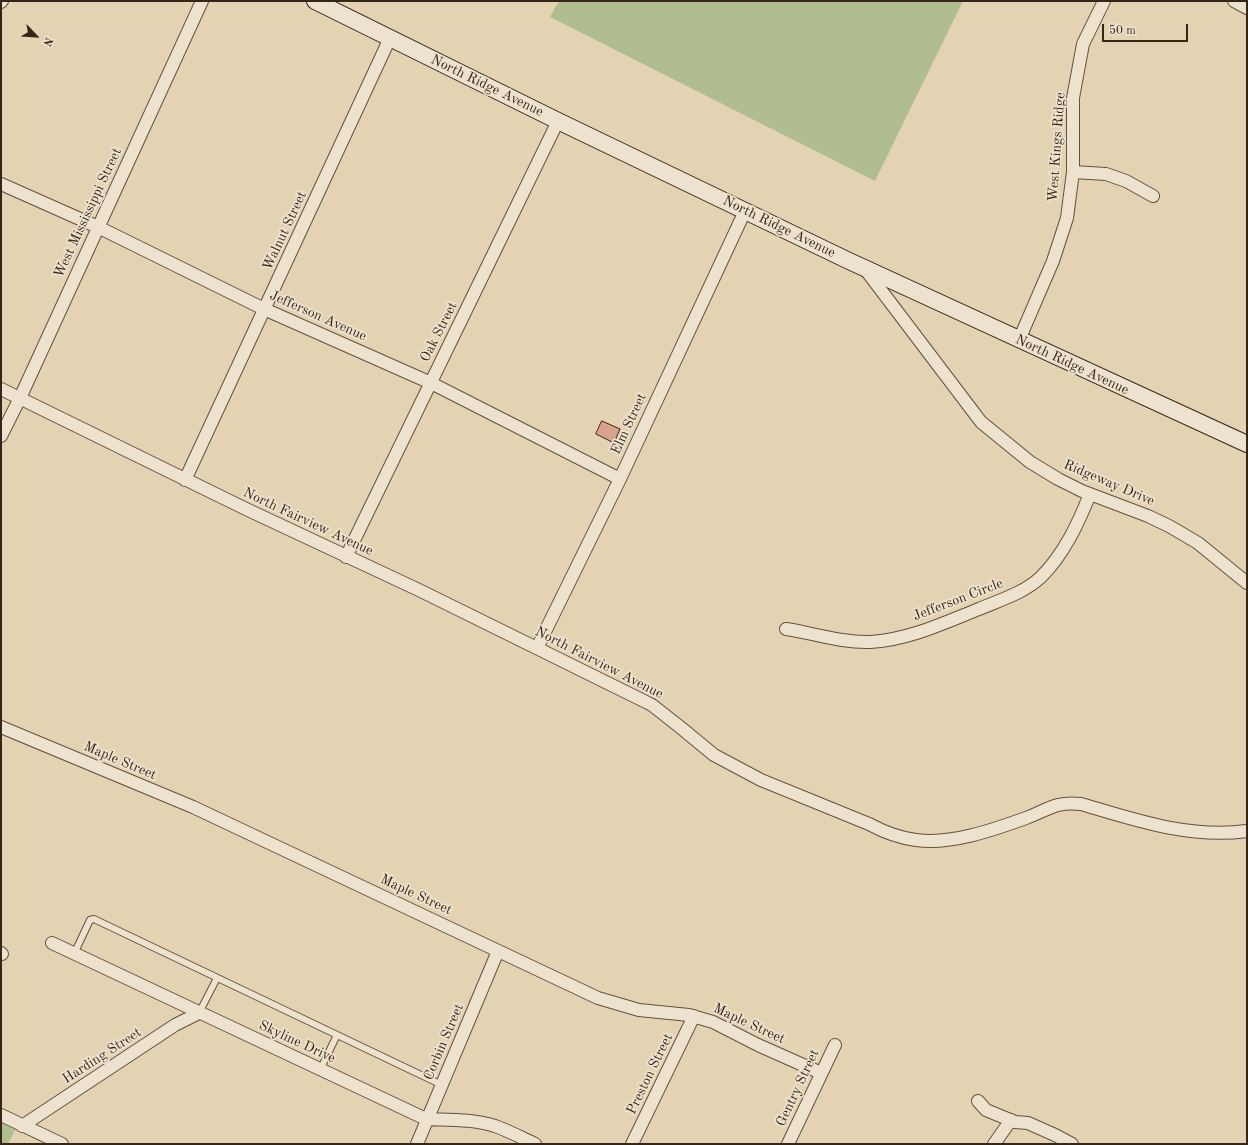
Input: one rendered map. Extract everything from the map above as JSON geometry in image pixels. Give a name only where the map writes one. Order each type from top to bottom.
[{"type":"street","name":"West Mississippi Street","points":[[1,436],[20,398],[202,1]]},
{"type":"street","name":"North Ridge Avenue","points":[[315,1],[745,211],[1018,340],[1247,444]]},
{"type":"street","name":"West Kings Ridge","points":[[1018,340],[1053,261],[1067,218],[1073,172],[1073,98],[1083,44],[1104,1]]},
{"type":"street","points":[[1234,1],[1247,8]]},
{"type":"street","name":"Walnut Street","points":[[186,480],[390,38]]},
{"type":"street","name":"Oak Street","points":[[346,557],[558,121]]},
{"type":"street","points":[[1073,172],[1106,174],[1126,181],[1153,196]]},
{"type":"street","name":"Jefferson Avenue","points":[[1,184],[98,227],[264,309],[431,383],[620,479]]},
{"type":"street","name":"Elm Street","points":[[537,648],[620,479],[745,211]]},
{"type":"street","name":"Ridgeway Drive","points":[[865,268],[981,422],[1030,462],[1058,479],[1090,494],[1148,516],[1169,526],[1198,543],[1247,583]]},
{"type":"street","name":"North Fairview Avenue","points":[[1,389],[346,557],[422,591],[652,705],[714,755],[761,780],[885,832],[917,840],[934,840],[982,832],[1016,822],[1055,805],[1064,803],[1081,804],[1160,827],[1186,831],[1212,833],[1247,831]]},
{"type":"street","name":"Jefferson Circle","points":[[786,629],[860,642],[884,640],[929,630],[998,601],[1026,588],[1046,570],[1058,556],[1072,534],[1081,517],[1090,494]]},
{"type":"street","name":"Maple Street","points":[[1,727],[192,807],[598,998],[639,1010],[694,1016],[713,1022],[758,1045],[821,1073]]},
{"type":"street","name":"Skyline Drive","points":[[52,943],[426,1119],[484,1123],[507,1130],[535,1144]]},
{"type":"street","name":"Corbin Street","points":[[417,1144],[426,1119],[463,1036],[498,951]]},
{"type":"street","name":"Harding Street","points":[[22,1126],[175,1025],[190,1019],[199,1013]]},
{"type":"street","name":"Preston Street","points":[[632,1144],[694,1016]]},
{"type":"street","name":"Gentry Street","points":[[788,1144],[835,1045]]},
{"type":"street","points":[[978,1101],[986,1110],[1011,1120],[1028,1124],[1072,1144]]},
{"type":"street","points":[[1,1116],[62,1144]]},
{"type":"street","points":[[994,1144],[1011,1120]]},
{"type":"lane","points":[[74,954],[90,920],[94,920],[442,1085]]},
{"type":"lane","points":[[199,1013],[216,978]]},
{"type":"lane","points":[[320,1070],[337,1035]]},
{"type":"green space","points":[[559,1],[963,1],[875,181],[550,17]]},
{"type":"green space","points":[[1,1123],[15,1130],[8,1144],[1,1144]]},
{"type":"building","points":[[602,421],[620,429],[614,443],[596,434]]}]
